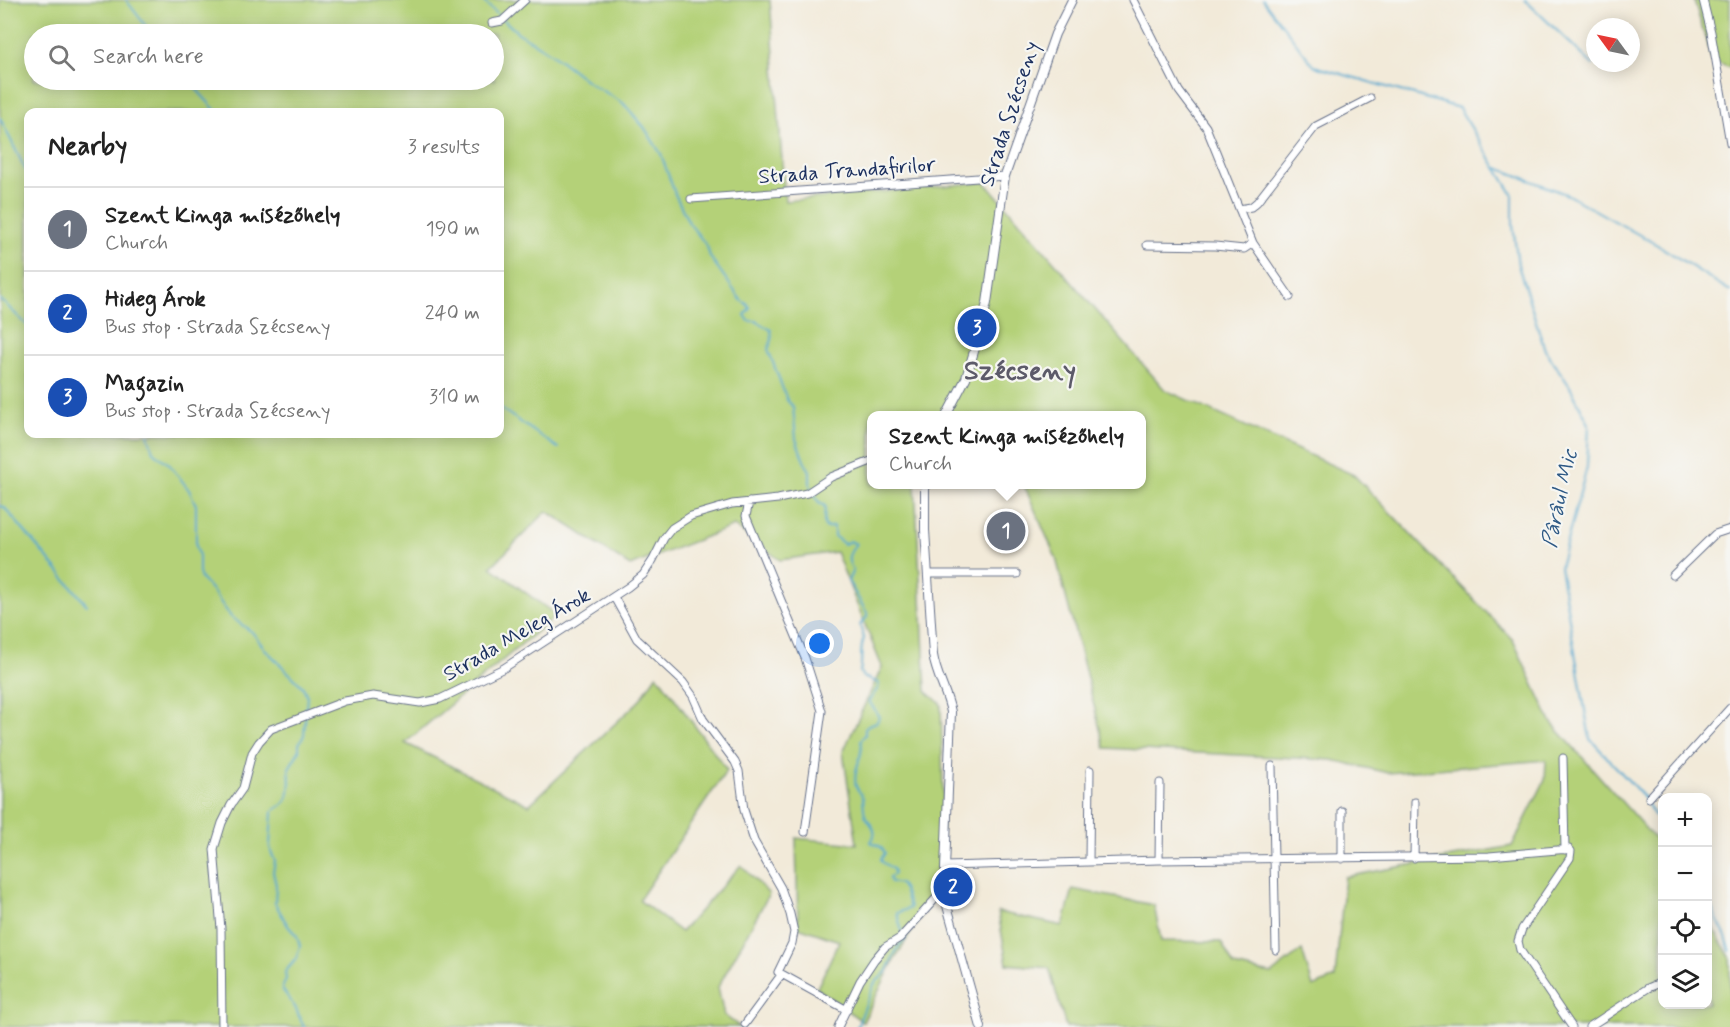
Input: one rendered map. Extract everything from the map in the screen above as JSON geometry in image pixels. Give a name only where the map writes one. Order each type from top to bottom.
[{"type":"street","points":[[492,23],[503,20],[525,0]]},
{"type":"street","name":"Strada Szécseny","points":[[949,411],[966,378],[987,303],[1005,176],[1055,34],[1072,0]]},
{"type":"street","points":[[1133,0],[1179,91],[1206,127],[1253,243],[1290,297]]},
{"type":"street","points":[[1703,0],[1711,32],[1730,143]]},
{"type":"street","points":[[1239,209],[1251,207],[1257,202],[1316,126],[1370,98]]},
{"type":"street","name":"Strada Trandafirilor","points":[[691,199],[1005,176]]},
{"type":"street","points":[[1147,245],[1215,246],[1244,249],[1253,243]]},
{"type":"street","name":"Strada Meleg Árok","points":[[222,1027],[221,929],[214,849],[222,823],[244,785],[254,748],[271,729],[345,702],[373,696],[420,703],[440,699],[504,668],[614,597],[643,575],[664,538],[680,522],[701,512],[732,504],[778,499],[813,490],[831,477],[867,463]]},
{"type":"street","points":[[925,489],[925,530],[933,660],[946,690],[951,712],[944,896],[981,1027]]},
{"type":"street","points":[[749,502],[746,516],[805,658],[822,711],[805,832]]},
{"type":"street","points":[[1673,575],[1715,534],[1730,529]]},
{"type":"street","points":[[928,574],[1017,574]]},
{"type":"street","points":[[614,597],[637,639],[683,682],[693,696],[703,719],[735,762],[739,771],[744,810],[754,841],[781,888],[794,932],[792,944],[778,972],[847,1010]]},
{"type":"street","points":[[1649,798],[1730,708]]},
{"type":"street","points":[[1563,758],[1565,850]]},
{"type":"street","points":[[1272,766],[1276,950]]},
{"type":"street","points":[[1089,862],[1090,770]]},
{"type":"street","points":[[1159,860],[1160,783]]},
{"type":"street","points":[[1414,858],[1415,802]]},
{"type":"street","points":[[1342,811],[1342,859]]},
{"type":"street","points":[[946,866],[1159,860],[1414,858],[1571,851],[1569,858],[1522,929],[1518,941],[1520,950],[1572,1027]]},
{"type":"street","points":[[838,1027],[860,981],[874,960],[885,947],[903,934],[938,896],[944,896]]},
{"type":"street","points":[[745,1024],[781,975]]},
{"type":"street","points":[[1589,1027],[1658,984]]},
{"type":"green space","points":[[0,0],[770,0],[785,201],[985,182],[1165,390],[1354,475],[1513,640],[1551,722],[1658,842],[1658,1009],[1712,1009],[1712,927],[1730,957],[1730,1027],[1066,1027],[1049,968],[1007,964],[998,912],[1063,926],[1073,889],[1154,905],[1161,941],[1221,942],[1234,966],[1271,974],[1302,950],[1313,987],[1335,978],[1345,877],[1512,846],[1545,780],[1546,760],[1388,773],[1332,760],[1105,748],[1056,558],[1026,489],[1146,489],[1146,411],[867,411],[867,489],[915,489],[926,691],[941,704],[943,792],[940,884],[893,962],[863,1022],[817,988],[839,941],[798,927],[796,838],[857,844],[843,752],[882,667],[836,552],[780,560],[734,526],[630,566],[547,511],[491,567],[556,615],[405,743],[529,805],[639,701],[657,674],[727,770],[639,900],[681,932],[741,865],[769,894],[718,987],[724,1015],[740,1027],[0,1027]]},
{"type":"green space","points":[[1694,0],[1730,0],[1730,68],[1712,61]]},
{"type":"waterway","points":[[126,0],[144,24]]},
{"type":"waterway","points":[[482,0],[517,32],[552,54],[591,84],[623,103],[644,127],[661,154],[675,194],[689,223],[707,246],[710,257],[741,300],[748,305],[750,309],[745,315],[749,321],[756,321],[771,330],[772,340],[768,349],[787,400],[793,407],[796,439],[810,471],[810,486],[819,503],[825,506],[824,524],[826,528],[834,526],[834,536],[844,544],[850,541],[856,544],[849,557],[853,570],[848,581],[867,613],[867,617],[860,625],[864,638],[860,672],[863,677],[879,683],[869,701],[879,717],[877,722],[868,725],[865,729],[865,735],[861,740],[862,746],[855,780],[863,798],[865,815],[874,831],[871,842],[881,847],[885,853],[881,859],[882,862],[893,869],[894,874],[889,878],[891,882],[900,884],[910,908],[897,913],[902,932]]},
{"type":"waterway","name":"Pârâul Mic","points":[[1263,0],[1314,66],[1459,108],[1513,195],[1513,225],[1518,265],[1545,350],[1569,385],[1589,424],[1587,467],[1560,567],[1590,739],[1642,795],[1658,821]]},
{"type":"waterway","points":[[1525,0],[1586,58]]},
{"type":"waterway","points":[[197,90],[213,108]]},
{"type":"waterway","points":[[0,118],[24,167]]},
{"type":"waterway","name":"Pârâul Mic","points":[[1498,168],[1568,195],[1661,247],[1730,291]]},
{"type":"waterway","points":[[0,299],[24,322]]},
{"type":"waterway","points":[[504,411],[558,448]]},
{"type":"waterway","points":[[149,438],[153,452],[169,464],[189,490],[196,505],[196,546],[201,579],[231,617],[252,632],[265,649],[303,687],[307,696],[304,735],[299,744],[299,751],[289,768],[288,796],[283,804],[272,812],[270,845],[275,861],[273,872],[276,885],[275,903],[288,926],[297,936],[300,946],[296,959],[285,972],[286,979],[282,989],[295,1007],[304,1027]]},
{"type":"waterway","points":[[0,506],[4,507],[87,605]]},
{"type":"waterway","name":"Pârâul Mic","points":[[1712,909],[1726,937],[1730,951]]},
{"type":"waterway","points":[[857,1027],[874,984],[886,972],[899,945],[905,940],[905,936]]},
{"type":"place","name":"Magazin","points":[[977,328]]},
{"type":"place","name":"Szent Kinga misézőhely","points":[[1006,531]]},
{"type":"place","name":"Hideg Árok","points":[[953,887]]},
{"type":"district","name":"Szécseny","points":[[1020,371]]}]
